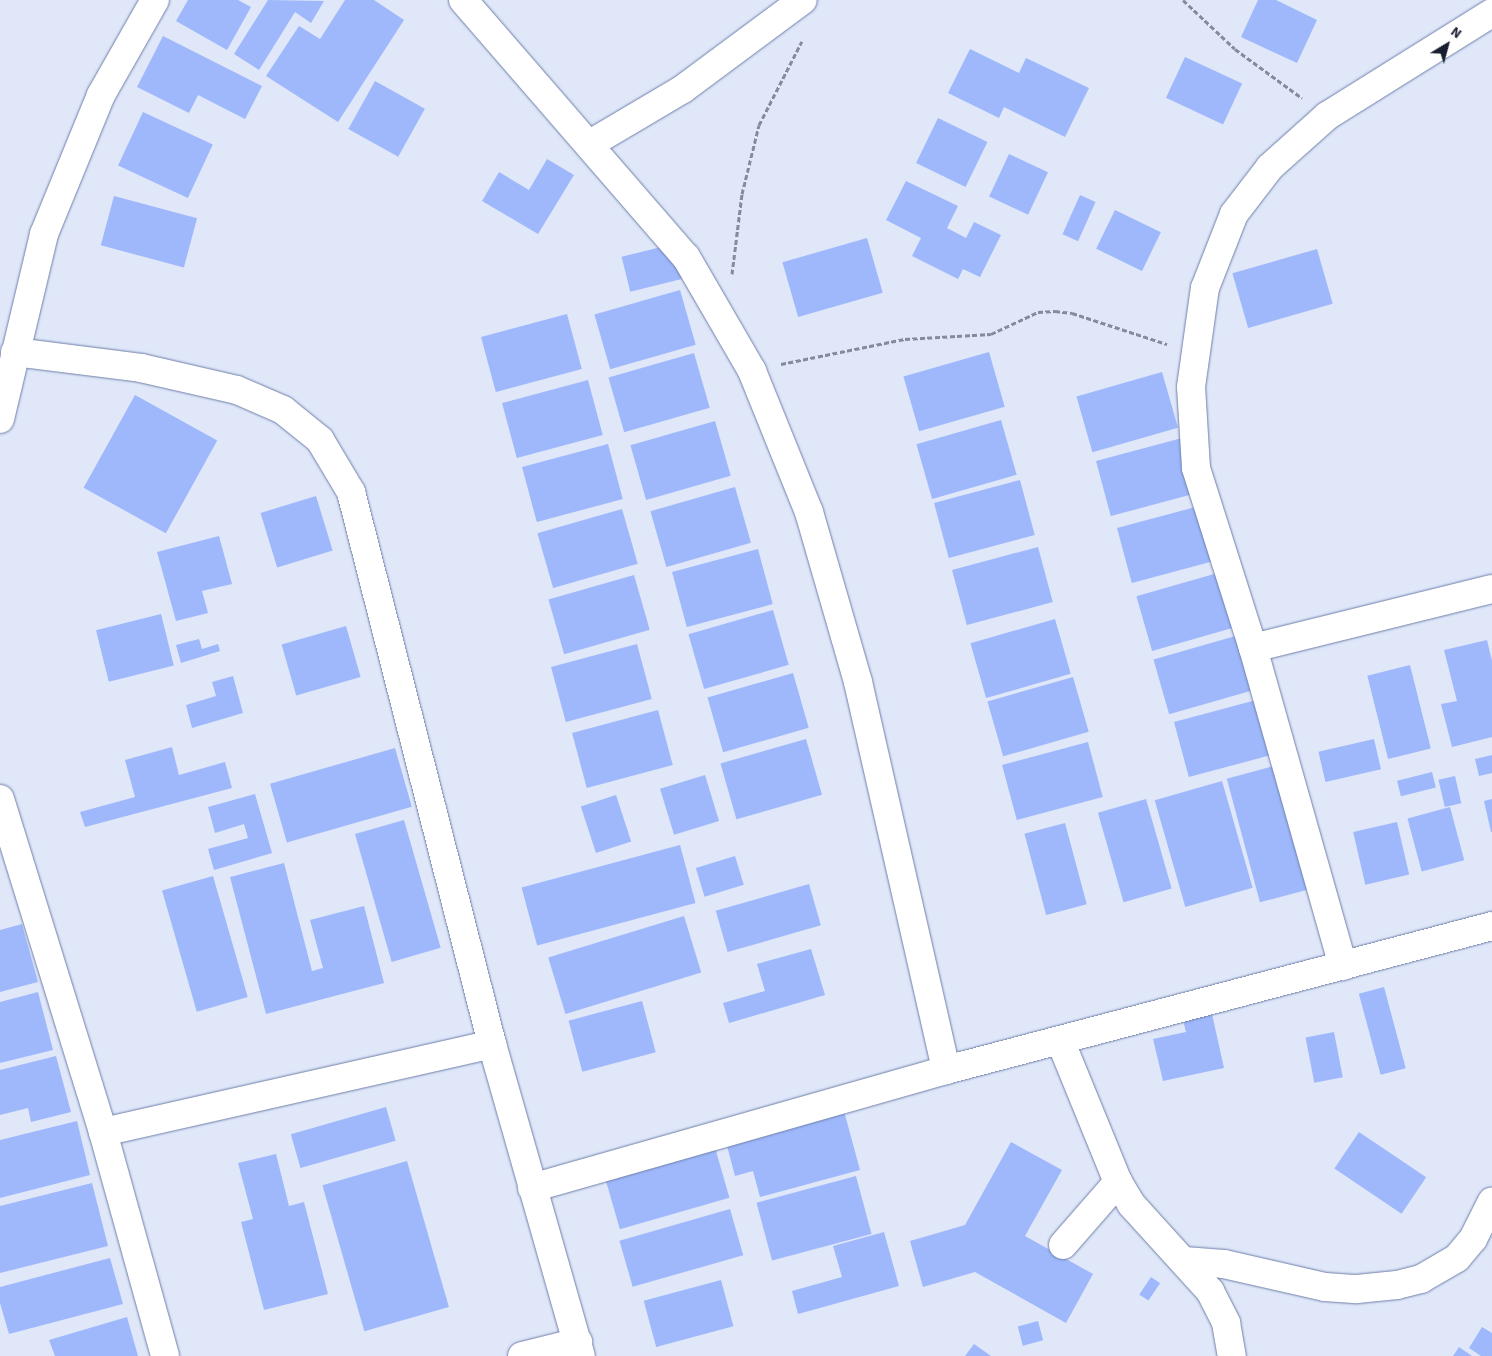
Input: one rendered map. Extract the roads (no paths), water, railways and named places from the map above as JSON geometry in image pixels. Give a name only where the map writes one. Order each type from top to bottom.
[{"type":"street","points":[[0,419],[15,352],[51,217],[101,95],[155,0]]},
{"type":"street","points":[[463,0],[590,144],[686,257],[752,371],[809,512],[858,682],[946,1070]]},
{"type":"street","points":[[590,144],[683,89],[803,0]]},
{"type":"street","points":[[1343,966],[1253,648],[1196,468],[1191,386],[1206,288],[1234,214],[1270,167],[1327,116],[1492,13]]},
{"type":"street","points":[[15,352],[141,368],[237,390],[283,410],[320,440],[351,492],[492,1044],[579,1349],[522,1356]]},
{"type":"street","points":[[1253,648],[1492,589]]},
{"type":"street","points":[[0,799],[103,1132],[165,1356]]},
{"type":"street","points":[[532,1188],[946,1070],[1492,926]]},
{"type":"street","points":[[1060,1040],[1118,1182],[1131,1204],[1184,1261],[1219,1305],[1232,1356]]},
{"type":"street","points":[[103,1132],[492,1044]]},
{"type":"street","points":[[1063,1245],[1118,1182]]},
{"type":"street","points":[[1184,1261],[1231,1266],[1325,1287],[1357,1289],[1397,1285],[1421,1279],[1458,1258],[1473,1238],[1492,1201]]}]
